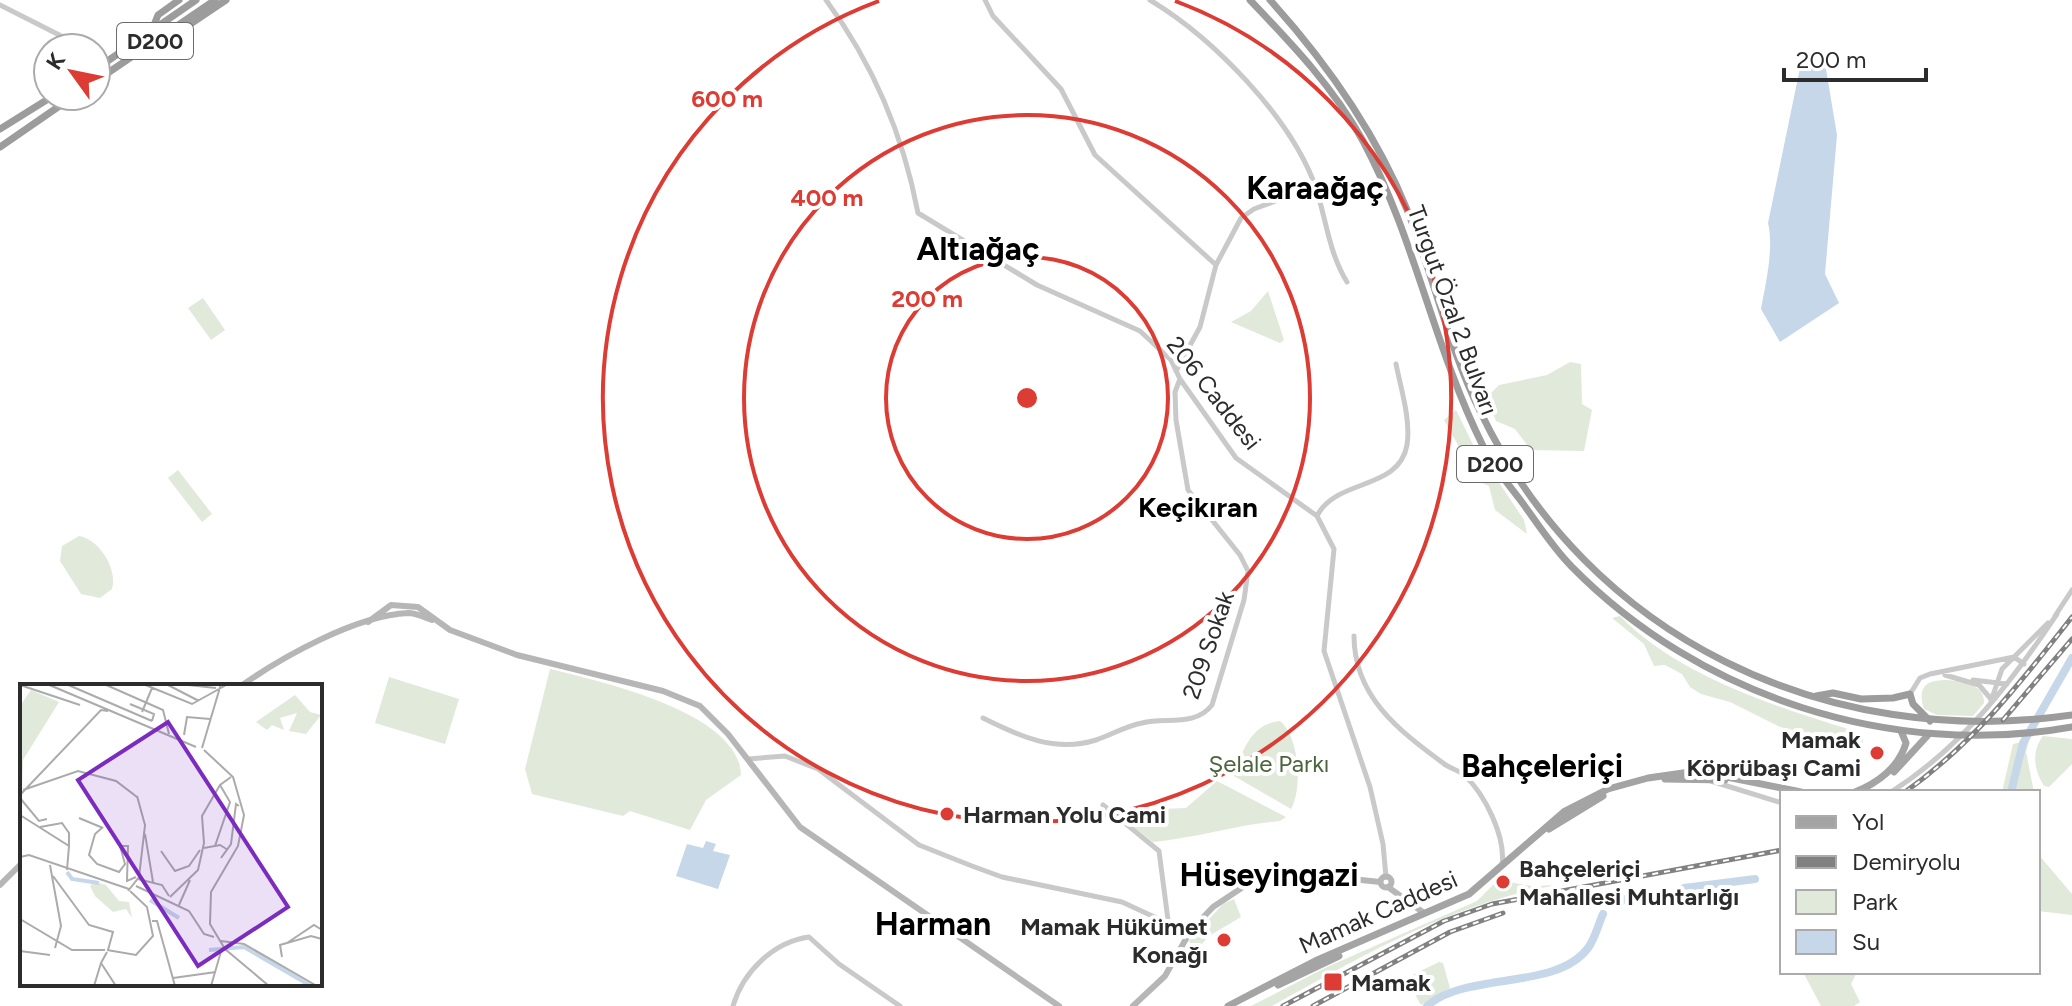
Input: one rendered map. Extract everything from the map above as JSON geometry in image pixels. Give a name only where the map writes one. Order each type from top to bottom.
[{"type":"highway","points":[[152,31],[158,15],[179,0]]},
{"type":"highway","points":[[112,60],[196,0]]},
{"type":"highway","name":"D200","points":[[112,70],[215,0]]},
{"type":"highway","points":[[158,39],[171,37],[226,0]]},
{"type":"highway","name":"Turgut Özal 2 Bulvarı","points":[[1250,0],[1330,88],[1363,141],[1407,240],[1447,361],[1484,449],[1572,567],[1633,621],[1734,682],[1799,707],[1901,731],[1929,734],[2058,729]]},
{"type":"highway","name":"Turgut Özal 2 Bulvarı","points":[[1270,0],[1335,80],[1377,147],[1407,211],[1471,393],[1497,445],[1537,505],[1597,572],[1670,631],[1734,668],[1806,697],[1930,721]]},
{"type":"highway","points":[[0,129],[32,109]]},
{"type":"highway","points":[[0,147],[51,112]]},
{"type":"highway","points":[[1806,697],[1833,693],[1861,699],[1910,694],[1913,704],[1930,721]]},
{"type":"highway","name":"D200","points":[[1930,721],[1991,723],[2072,715]]},
{"type":"highway","name":"D200","points":[[2058,729],[2072,727]]},
{"type":"main road","points":[[244,684],[272,665],[368,622],[406,613],[436,621],[517,655],[663,691],[700,706],[747,759],[800,827],[1059,1006]]},
{"type":"main road","points":[[1859,790],[1876,781],[1896,764],[1906,743],[1901,731]]},
{"type":"main road","points":[[1869,790],[1893,773],[1929,734]]},
{"type":"main road","name":"Mamak Caddesi","points":[[1237,1006],[1472,897],[1546,832],[1597,798],[1648,782],[1693,774]]},
{"type":"main road","name":"Mamak Caddesi","points":[[1228,1006],[1315,961],[1469,894],[1577,803],[1624,784],[1693,774],[1790,790]]},
{"type":"main road","name":"Mamak Caddesi","points":[[1704,775],[1780,792]]},
{"type":"main road","points":[[0,885],[20,865]]},
{"type":"main road","points":[[1133,1006],[1165,976],[1189,933],[1213,907],[1258,877],[1314,875],[1383,879],[1388,887],[1424,913]]},
{"type":"street","name":"206 Caddesi","points":[[826,0],[873,72],[909,167],[918,213],[1037,285],[1140,331],[1171,360],[1180,379],[1236,458],[1317,516],[1334,549],[1324,651],[1370,787],[1383,844],[1383,879]]},
{"type":"street","points":[[985,0],[993,16],[1061,89],[1095,155],[1216,265]]},
{"type":"street","points":[[1150,0],[1177,17],[1252,89],[1282,125],[1315,186],[1328,236],[1347,282]]},
{"type":"street","points":[[0,5],[53,32]]},
{"type":"street","points":[[1176,371],[1200,327],[1216,265],[1241,218],[1315,186]]},
{"type":"street","points":[[1317,516],[1337,494],[1382,477],[1403,457],[1407,437],[1396,364]]},
{"type":"street","name":"209 Sokak","points":[[983,718],[1021,738],[1058,744],[1091,742],[1144,722],[1202,716],[1212,705],[1244,600],[1248,571],[1240,555],[1188,490],[1176,420],[1175,392],[1180,379]]},
{"type":"street","points":[[1894,790],[1944,754],[2009,683],[2072,590]]},
{"type":"street","points":[[1990,704],[1994,685],[2014,657],[2057,614]]},
{"type":"street","points":[[1354,636],[1354,656],[1364,688],[1409,738],[1468,780],[1494,825],[1502,848],[1502,866]]},
{"type":"street","points":[[1910,694],[1920,678],[2014,657],[2024,664]]},
{"type":"street","points":[[1940,674],[1994,685],[2009,683]]},
{"type":"street","points":[[1961,677],[1987,692],[1990,704]]},
{"type":"street","points":[[2058,729],[2072,733]]},
{"type":"street","points":[[747,759],[785,756],[818,769],[919,845],[972,866],[1002,877],[1122,902],[1189,933]]},
{"type":"street","points":[[1704,775],[1780,802]]},
{"type":"street","points":[[1103,805],[1159,851],[1168,921]]},
{"type":"street","points":[[733,1006],[742,984],[756,965],[775,951],[809,937],[839,964],[900,1006]]},
{"type":"green space","points":[[1268,291],[1284,340],[1280,343],[1231,322],[1251,311]]},
{"type":"green space","points":[[203,298],[225,330],[211,340],[188,308]]},
{"type":"green space","points":[[1570,362],[1581,364],[1582,404],[1592,410],[1584,451],[1531,450],[1515,429],[1496,421],[1486,398],[1499,385],[1547,375]]},
{"type":"green space","points":[[1456,410],[1490,479],[1498,481],[1524,520],[1527,534],[1495,510],[1489,486],[1478,481],[1444,420]]},
{"type":"green space","points":[[178,470],[212,514],[202,522],[168,478]]},
{"type":"green space","points":[[79,536],[100,549],[109,564],[112,589],[100,598],[81,594],[60,561],[62,546]]},
{"type":"green space","points":[[1620,616],[1644,638],[1702,674],[1767,702],[1864,734],[1862,746],[1780,727],[1730,702],[1701,694],[1690,687],[1682,674],[1665,665],[1654,666],[1644,644],[1612,618]]},
{"type":"green space","points":[[550,669],[631,691],[693,717],[717,734],[734,753],[741,775],[706,800],[690,830],[630,811],[623,816],[532,794],[525,769]]},
{"type":"green space","points":[[389,677],[459,699],[445,744],[375,723]]},
{"type":"green space","points":[[1946,680],[1965,683],[1981,692],[1984,703],[1973,716],[1937,715],[1924,709],[1924,687]]},
{"type":"green space","name":"Şelale Parkı","points":[[1280,721],[1291,738],[1297,763],[1297,788],[1291,809],[1234,776],[1249,740],[1262,727]]},
{"type":"green space","points":[[2043,736],[2072,739],[2072,764],[2049,787],[2044,786],[2035,761]]},
{"type":"green space","points":[[2029,741],[2026,752],[2034,790],[2002,790],[2013,744]]},
{"type":"green space","points":[[1217,781],[1286,817],[1280,821],[1153,842],[1114,811],[1186,808]]},
{"type":"green space","points":[[2040,856],[2072,894],[2072,915],[2040,911]]},
{"type":"green space","points":[[1498,880],[1532,886],[1559,885],[1521,893],[1447,917],[1375,950],[1272,1006],[1251,1006],[1327,967],[1477,901]]},
{"type":"green space","points":[[1234,899],[1241,917],[1209,936],[1194,953],[1189,941],[1223,904]]},
{"type":"green space","points":[[1439,962],[1443,963],[1450,988],[1421,1005],[1406,978]]},
{"type":"green space","points":[[1804,974],[1856,974],[1851,984],[1860,1002],[1854,1006],[1821,1006]]},
{"type":"water","points":[[1809,62],[1826,69],[1837,135],[1825,274],[1839,303],[1780,342],[1761,309],[1770,254],[1768,223],[1800,68]]},
{"type":"water","points":[[706,841],[716,844],[713,851],[730,855],[718,889],[676,876],[687,844],[703,848]]},
{"type":"waterway","points":[[2011,790],[2023,743],[2072,658]]},
{"type":"waterway","points":[[1684,888],[1755,879]]},
{"type":"waterway","points":[[1610,903],[1647,894]]},
{"type":"waterway","points":[[1427,1006],[1444,995],[1465,988],[1534,976],[1574,961],[1588,948],[1603,914]]},
{"type":"railway","points":[[1908,790],[1974,733],[2072,617]]},
{"type":"railway","points":[[2003,720],[2072,639]]},
{"type":"railway","points":[[1283,1006],[1444,921],[1492,904],[1780,850]]},
{"type":"railway","points":[[1313,1006],[1450,932],[1503,913]]},
{"type":"place","name":"Mamak Köprübaşı Cami","points":[[1877,753]]},
{"type":"place","name":"Harman Yolu Cami","points":[[947,814]]},
{"type":"place","name":"Bahçeleriçi Mahallesi Muhtarlığı","points":[[1503,882]]},
{"type":"place","name":"Mamak Hükümet Konağı","points":[[1224,940]]},
{"type":"place","name":"Mamak","points":[[1333,982]]},
{"type":"district","name":"Karaağaç","points":[[1315,188]]},
{"type":"district","name":"Altıağaç","points":[[978,249]]},
{"type":"district","name":"Keçikıran","points":[[1198,507]]},
{"type":"district","name":"Bahçeleriçi","points":[[1542,766]]},
{"type":"district","name":"Hüseyingazi","points":[[1269,875]]},
{"type":"district","name":"Harman","points":[[933,924]]}]
